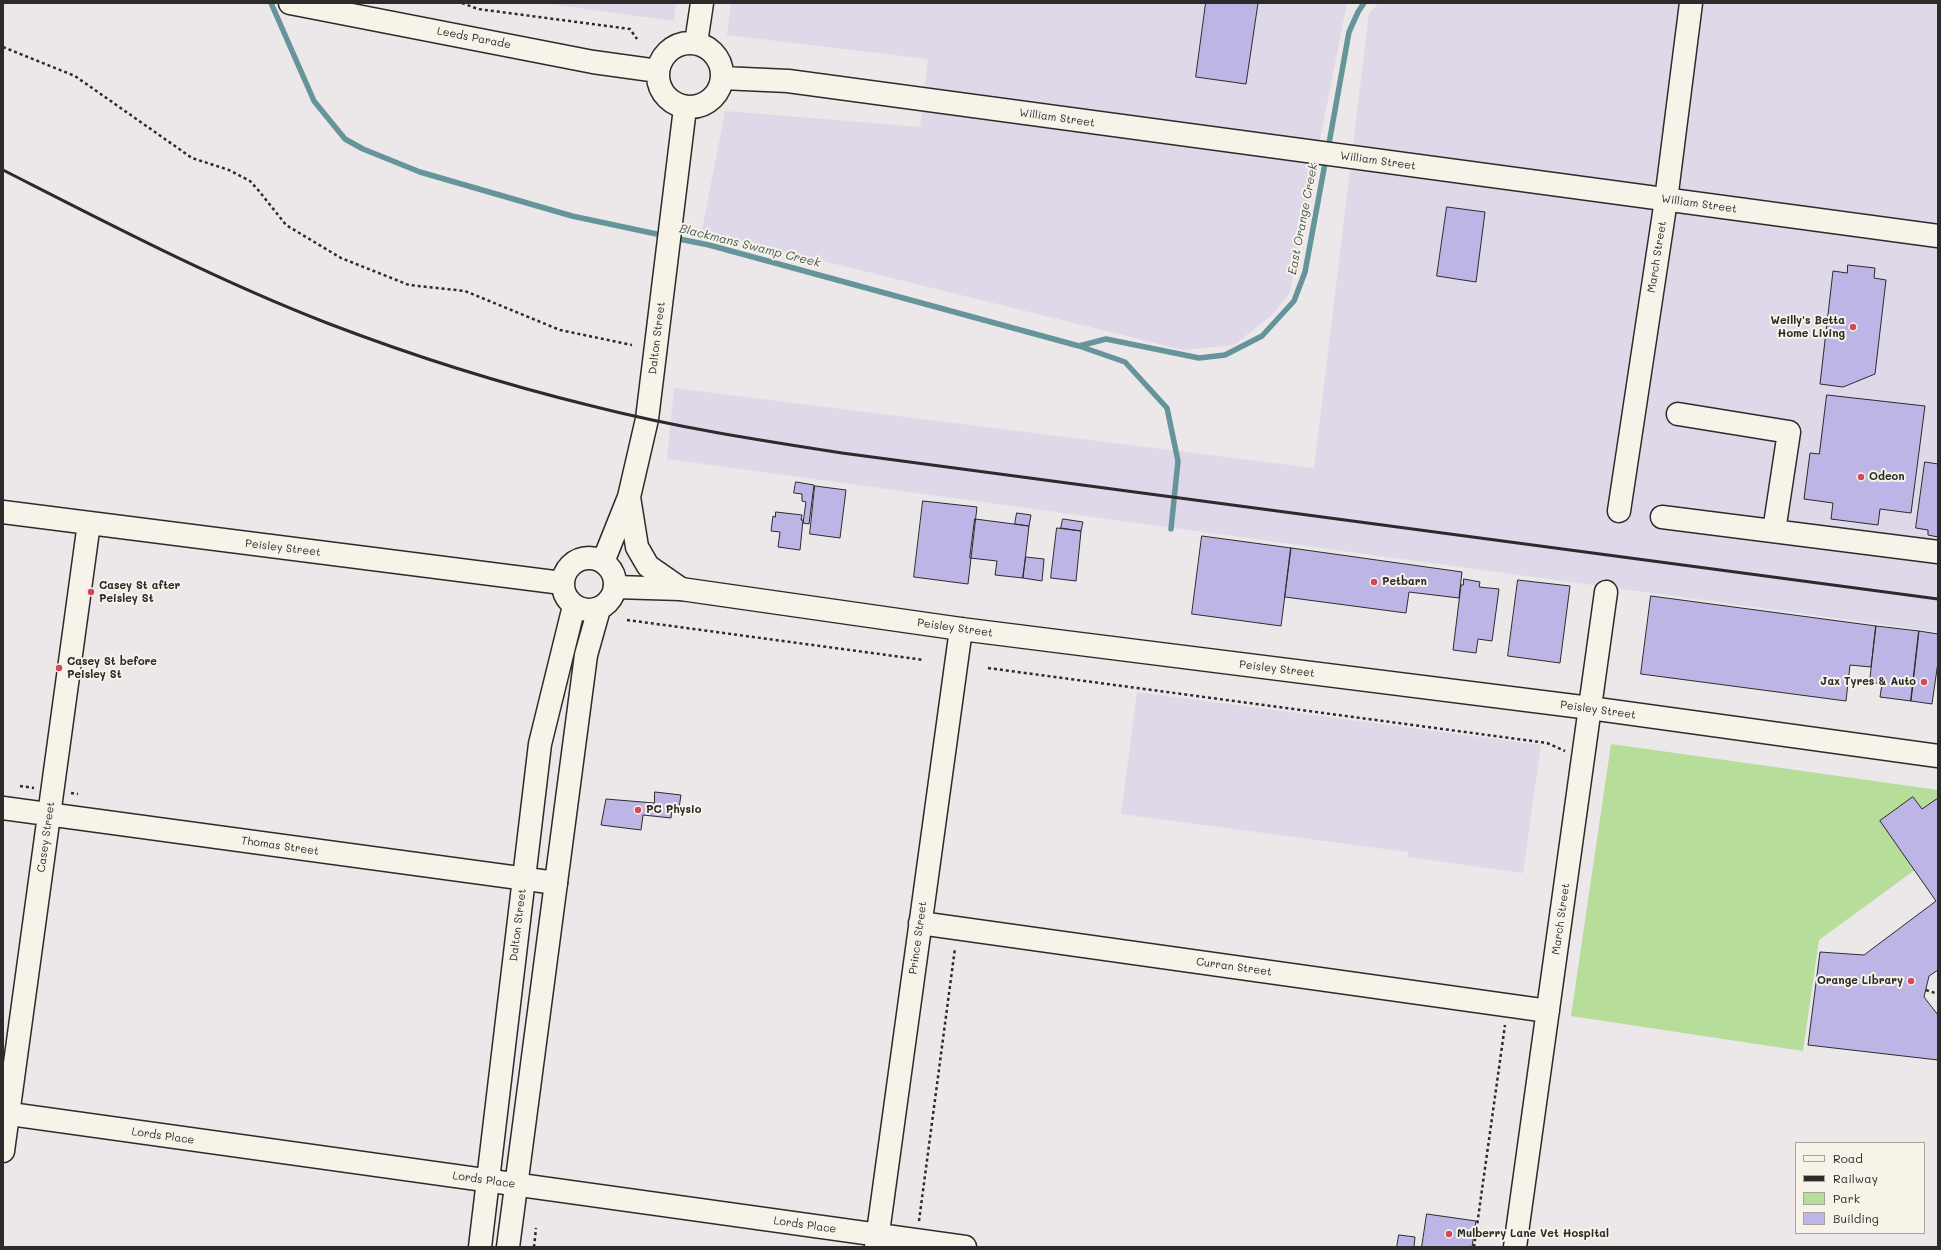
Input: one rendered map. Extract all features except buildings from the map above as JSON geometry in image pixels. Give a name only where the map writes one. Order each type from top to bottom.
[{"type":"street","name":"Leeds Parade","points":[[292,3],[593,62],[658,71]]},
{"type":"street","points":[[696,43],[702,3]]},
{"type":"street","name":"March Street","points":[[1619,511],[1666,200],[1691,3]]},
{"type":"street","points":[[686,43],[696,43],[705,46],[718,60],[722,69],[722,78],[720,88],[714,97],[706,104],[685,108],[676,105],[668,99],[660,86],[658,71],[661,61],[667,52],[676,46],[686,43]]},
{"type":"street","name":"William Street","points":[[722,78],[788,81],[1938,236]]},
{"type":"street","name":"Dalton Street","points":[[603,562],[629,497],[647,419],[685,108]]},
{"type":"street","points":[[1678,414],[1790,432],[1774,531]]},
{"type":"street","points":[[629,497],[637,547],[645,562],[648,566],[681,589]]},
{"type":"street","name":"Peisley Street","points":[[3,512],[562,583]]},
{"type":"street","points":[[1662,517],[1938,552]]},
{"type":"street","name":"Casey Street","points":[[3,1151],[6,1114],[49,815],[88,523]]},
{"type":"street","points":[[588,558],[603,562],[612,573],[615,587],[610,600],[599,609],[590,611],[582,610],[574,606],[565,596],[562,583],[564,575],[573,563],[588,558]]},
{"type":"street","name":"Peisley Street","points":[[615,587],[681,589],[961,629],[1590,708],[1938,756]]},
{"type":"street","name":"March Street","points":[[1515,1247],[1606,592]]},
{"type":"street","name":"Dalton Street","points":[[480,1247],[540,744],[574,606]]},
{"type":"street","points":[[508,1247],[586,654],[599,609]]},
{"type":"street","name":"Prince Street","points":[[877,1241],[961,629]]},
{"type":"street","name":"Thomas Street","points":[[3,808],[556,883]]},
{"type":"street","name":"Curran Street","points":[[920,923],[1548,1011]]},
{"type":"street","name":"Lords Place","points":[[6,1114],[517,1185],[877,1241],[965,1247]]},
{"type":"path","points":[[462,3],[478,9],[630,29],[637,39]]},
{"type":"path","points":[[3,47],[75,76],[192,158],[229,170],[250,181],[260,191],[286,225],[341,258],[409,285],[465,291],[560,330],[632,345]]},
{"type":"path","points":[[627,620],[924,660]]},
{"type":"path","points":[[988,668],[1548,743],[1583,758]]},
{"type":"path","points":[[921,1200],[958,928]]},
{"type":"path","points":[[1926,990],[1938,994]]},
{"type":"path","points":[[1474,1247],[1508,1005]]},
{"type":"path","points":[[534,1247],[536,1228]]},
{"type":"shaded area","points":[[543,3],[676,3],[674,21]]},
{"type":"shaded area","points":[[731,3],[1347,3],[1290,292],[1272,315],[1234,345],[1183,350],[702,231],[725,111],[920,127],[928,59],[727,35]]},
{"type":"shaded area","points":[[1379,3],[1938,3],[1938,632],[667,459],[674,388],[1314,468],[1369,13]]},
{"type":"shaded area","points":[[1137,692],[1541,745],[1523,873],[1408,857],[1408,852],[1121,814]]},
{"type":"green space","points":[[1611,744],[1938,790],[1938,853],[1819,940],[1803,1051],[1571,1016]]},
{"type":"waterway","name":"Blackmans Swamp Creek","points":[[271,3],[314,101],[345,139],[363,149],[420,172],[572,216],[666,236]]},
{"type":"waterway","name":"East Orange Creek","points":[[1328,149],[1349,32],[1364,3]]},
{"type":"waterway","name":"East Orange Creek","points":[[1079,346],[1106,339],[1199,358],[1225,355],[1262,336],[1294,301],[1305,272],[1326,158]]},
{"type":"waterway","name":"Blackmans Swamp Creek","points":[[674,238],[709,245],[1079,346],[1125,362],[1167,408],[1178,461],[1171,529]]},
{"type":"railway","points":[[3,170],[123,231],[244,289],[327,323],[458,369],[623,414],[716,432],[842,453],[1938,599]]},
{"type":"place","name":"Weilly's Betta Home Living","points":[[1853,327]]},
{"type":"place","name":"Odeon","points":[[1861,477]]},
{"type":"place","name":"Petbarn","points":[[1374,582]]},
{"type":"place","name":"Casey St after Peisley St","points":[[91,592]]},
{"type":"place","name":"Casey St before Peisley St","points":[[59,668]]},
{"type":"place","name":"Jax Tyres & Auto","points":[[1924,682]]},
{"type":"place","name":"PC Physio","points":[[638,810]]},
{"type":"place","name":"Orange Library","points":[[1911,981]]},
{"type":"place","name":"Mulberry Lane Vet Hospital","points":[[1449,1234]]}]
